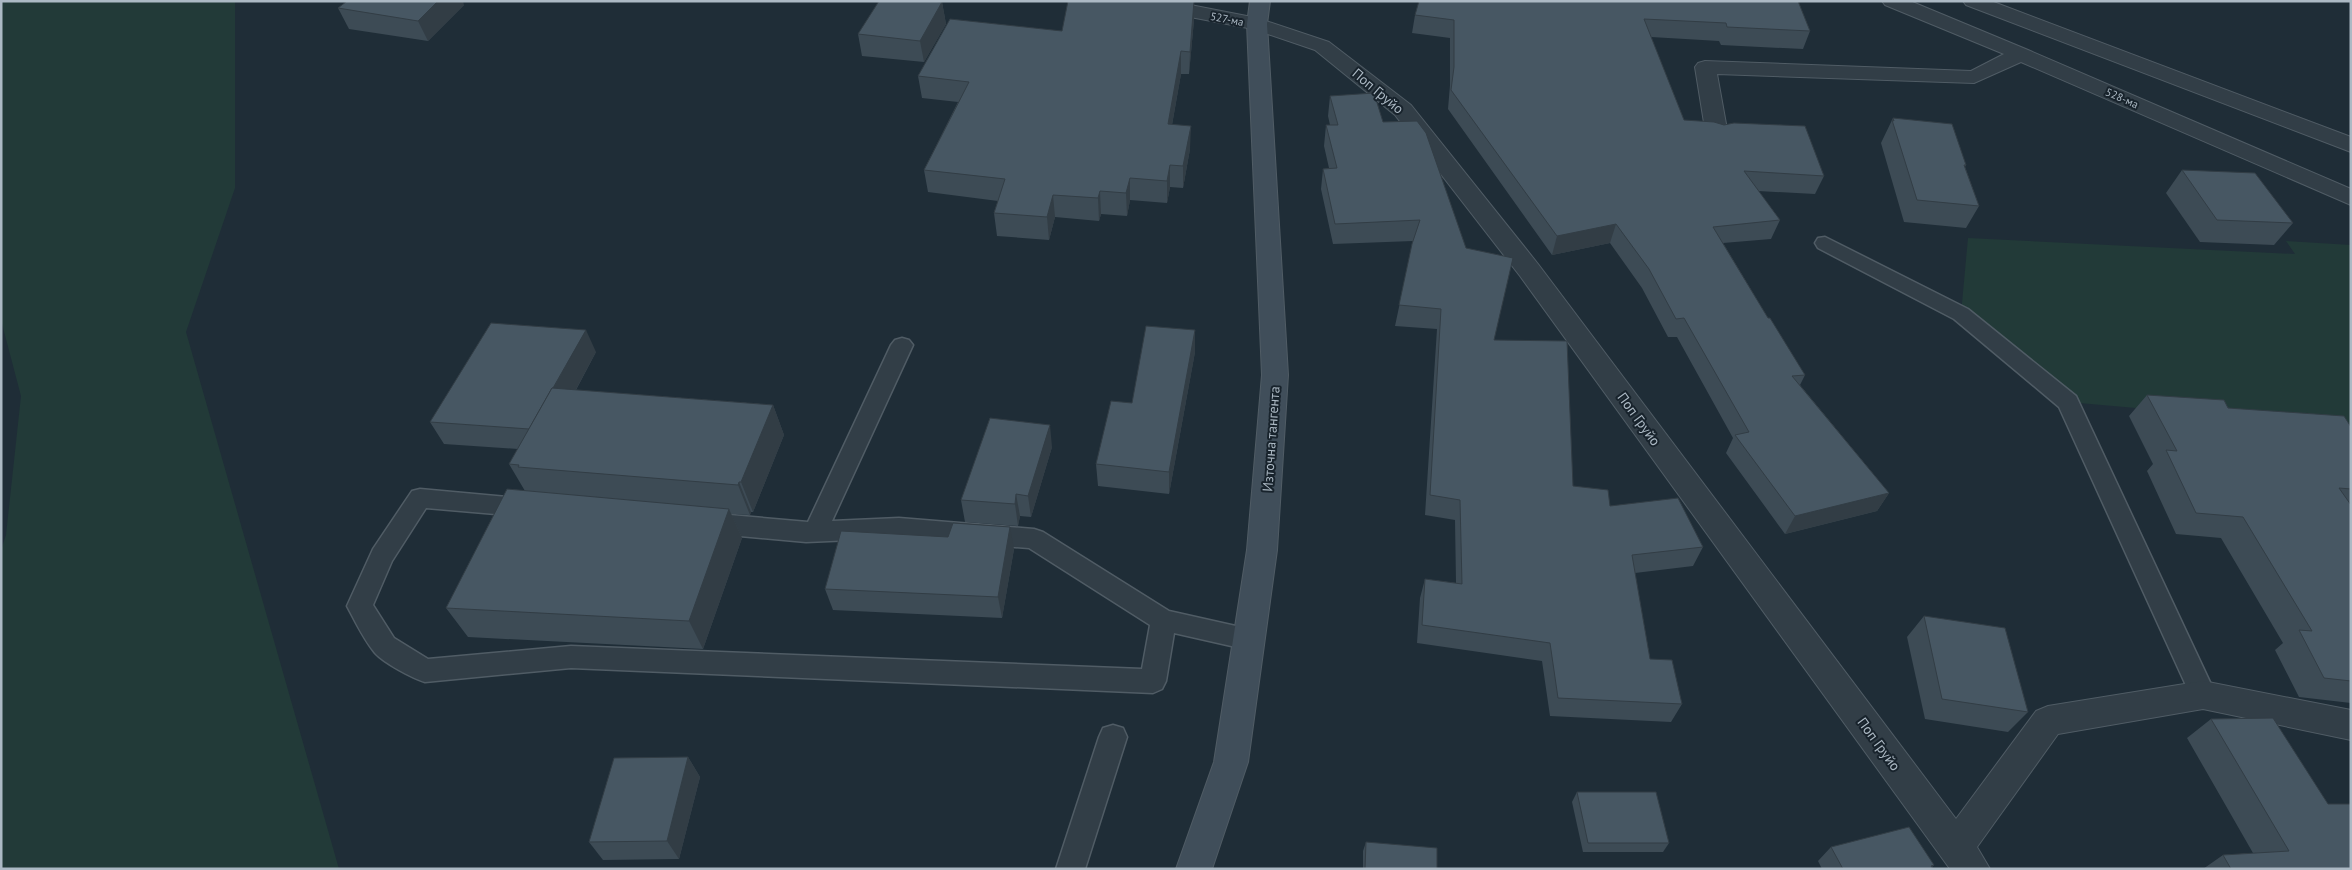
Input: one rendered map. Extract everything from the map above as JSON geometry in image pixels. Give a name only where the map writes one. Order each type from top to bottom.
[{"type":"street","name":"527-ма","points":[[1138,1],[1259,13]]},
{"type":"street","name":"528-ма","points":[[1892,1],[2021,54],[2351,198]]},
{"type":"street","points":[[1973,1],[2351,145]]},
{"type":"street","name":"Източна тангента","points":[[1194,869],[1231,762],[1262,550],[1275,375],[1259,13]]},
{"type":"street","name":"Поп Груйо","points":[[1259,13],[1322,46],[1403,110],[1529,270],[1964,858]]},
{"type":"street","points":[[1717,135],[1705,67],[1974,77],[2021,54]]},
{"type":"street","points":[[1964,858],[2048,720],[2203,695],[2351,726]]},
{"type":"lane","points":[[1825,243],[1961,314],[2068,402],[2203,695]]},
{"type":"lane","points":[[815,532],[902,345]]},
{"type":"lane","points":[[549,510],[420,498],[382,556],[360,606],[385,646],[424,671],[571,657],[1153,681],[1164,620]]},
{"type":"lane","points":[[687,522],[815,532],[899,528],[1034,539],[1164,620],[1249,639]]},
{"type":"lane","points":[[1070,869],[1113,737]]},
{"type":"green space","points":[[1,1],[235,1],[235,188],[186,332],[339,869],[1,869],[1,550],[6,535],[21,396],[1,320]]},
{"type":"green space","points":[[1968,238],[2295,254],[2286,241],[2351,245],[2351,465],[2326,425],[2068,402],[1961,314]]},
{"type":"building","points":[[347,1],[438,1],[418,21],[338,8]]},
{"type":"building","points":[[879,1],[942,2],[920,41],[858,34]]},
{"type":"building","points":[[1068,1],[1194,1],[1190,52],[1181,51],[1168,124],[1191,126],[1183,166],[1170,165],[1167,181],[1130,178],[1126,193],[1100,191],[1098,198],[1053,195],[1047,217],[994,213],[1005,179],[924,170],[969,82],[918,76],[950,19],[1062,31]]},
{"type":"building","points":[[1419,1],[1798,1],[1810,31],[1727,27],[1726,23],[1644,19],[1684,120],[1714,122],[1724,125],[1734,123],[1805,126],[1824,176],[1744,171],[1780,220],[1713,227],[1805,375],[1792,376],[1889,493],[1795,516],[1735,435],[1749,432],[1684,318],[1676,319],[1649,269],[1616,224],[1557,236],[1451,90],[1454,67],[1454,20],[1415,15]]},
{"type":"building","points":[[1374,93],[1383,122],[1417,121],[1426,133],[1466,248],[1513,258],[1494,340],[1567,341],[1573,486],[1608,490],[1610,506],[1678,498],[1703,547],[1632,555],[1650,659],[1672,660],[1682,704],[1558,698],[1550,643],[1422,625],[1425,579],[1462,584],[1460,500],[1430,495],[1441,309],[1399,305],[1412,244],[1420,220],[1335,224],[1323,169],[1337,168],[1326,125],[1338,125],[1330,96]]},
{"type":"building","points":[[1893,118],[1952,124],[1979,206],[1917,200],[1892,120],[1894,121]]},
{"type":"building","points":[[2182,170],[2255,173],[2293,223],[2217,220]]},
{"type":"building","points":[[491,323],[586,330],[529,429],[430,422]]},
{"type":"building","points":[[1146,326],[1195,330],[1169,472],[1096,464],[1111,401],[1132,403]]},
{"type":"building","points":[[552,388],[773,405],[741,482],[738,485],[518,467],[519,465],[509,464]]},
{"type":"building","points":[[2147,395],[2224,400],[2228,408],[2344,416],[2351,427],[2351,489],[2339,488],[2351,505],[2351,681],[2324,678],[2299,630],[2312,631],[2243,517],[2196,513],[2166,450],[2177,451]]},
{"type":"building","points":[[990,418],[1050,425],[1028,496],[1016,494],[1015,504],[961,500]]},
{"type":"building","points":[[507,489],[729,509],[689,621],[446,608]]},
{"type":"building","points":[[953,523],[1010,527],[998,597],[825,589],[841,531],[948,537]]},
{"type":"building","points":[[1924,616],[2005,628],[2028,712],[1942,699]]},
{"type":"building","points":[[2273,718],[2328,804],[2351,804],[2351,869],[2231,869],[2223,855],[2289,851],[2211,719]]},
{"type":"building","points":[[688,757],[667,841],[589,842],[614,758]]},
{"type":"building","points":[[1577,792],[1656,792],[1669,843],[1588,843]]},
{"type":"building","points":[[1909,827],[1934,865],[1931,866],[1933,869],[1843,869],[1831,847]]},
{"type":"building","points":[[1366,842],[1437,848],[1437,869],[1365,869]]}]
